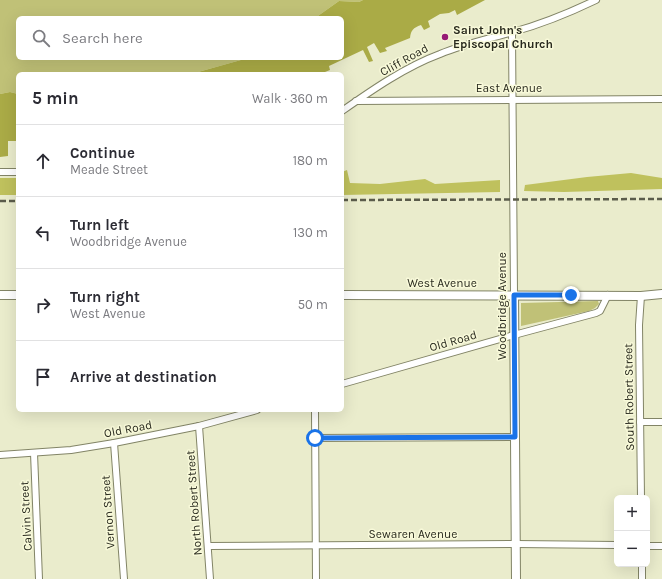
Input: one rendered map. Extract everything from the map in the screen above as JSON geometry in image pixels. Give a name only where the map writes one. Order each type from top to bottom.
[{"type":"street","name":"Cliff Road","points":[[344,110],[414,66],[439,54],[476,41],[512,33],[567,14],[596,0]]},
{"type":"street","name":"Woodbridge Avenue","points":[[512,33],[516,579]]},
{"type":"street","name":"East Avenue","points":[[356,101],[662,98]]},
{"type":"street","points":[[0,172],[16,172]]},
{"type":"street","name":"West Avenue","points":[[344,294],[641,296],[662,294]]},
{"type":"street","points":[[0,295],[16,295]]},
{"type":"street","name":"Old Road","points":[[344,383],[596,313],[600,311],[608,295]]},
{"type":"street","name":"South Robert Street","points":[[641,296],[639,325],[641,495]]},
{"type":"street","name":"Old Road","points":[[0,454],[71,450],[114,443],[199,426],[250,412]]},
{"type":"street","points":[[315,412],[316,579]]},
{"type":"street","points":[[640,422],[662,422]]},
{"type":"street","name":"North Robert Street","points":[[199,426],[210,579]]},
{"type":"street","points":[[315,438],[515,437]]},
{"type":"street","name":"Vernon Street","points":[[114,443],[124,579]]},
{"type":"street","name":"Calvin Street","points":[[34,452],[40,579]]},
{"type":"street","name":"Sewaren Avenue","points":[[208,546],[516,544],[614,545]]},
{"type":"street","points":[[650,546],[662,546]]},
{"type":"street","points":[[642,567],[642,579]]},
{"type":"green space","points":[[0,0],[363,0],[359,2],[339,1],[318,16],[16,16],[16,60],[241,60],[198,72],[16,72],[16,94],[10,92],[0,94]]},
{"type":"green space","points":[[598,301],[599,304],[589,311],[521,326],[521,303]]},
{"type":"shaded area","points":[[363,0],[485,0],[457,15],[455,10],[449,13],[440,14],[428,21],[430,27],[424,30],[421,25],[416,27],[412,31],[410,38],[385,48],[387,51],[380,53],[374,43],[367,47],[373,61],[369,62],[363,50],[344,59],[344,16],[318,16],[339,1],[359,2]]},
{"type":"shaded area","points":[[241,60],[342,60],[329,66],[330,70],[325,72],[198,72]]},
{"type":"shaded area","points":[[10,92],[16,94],[16,141],[8,141],[8,156],[0,157],[0,94]]},
{"type":"shaded area","points":[[347,170],[350,183],[380,184],[425,179],[435,184],[500,180],[500,192],[344,195],[344,171]]},
{"type":"shaded area","points":[[631,173],[662,178],[662,189],[564,192],[524,191],[525,185]]},
{"type":"shaded area","points":[[0,178],[16,178],[16,195],[0,195]]},
{"type":"railway","points":[[344,200],[662,199]]},
{"type":"railway","points":[[0,201],[16,201]]},
{"type":"place","name":"Saint John's Episcopal Church","points":[[445,37]]},
{"type":"route","points":[[315,438],[515,437],[514,295],[571,295]]}]
